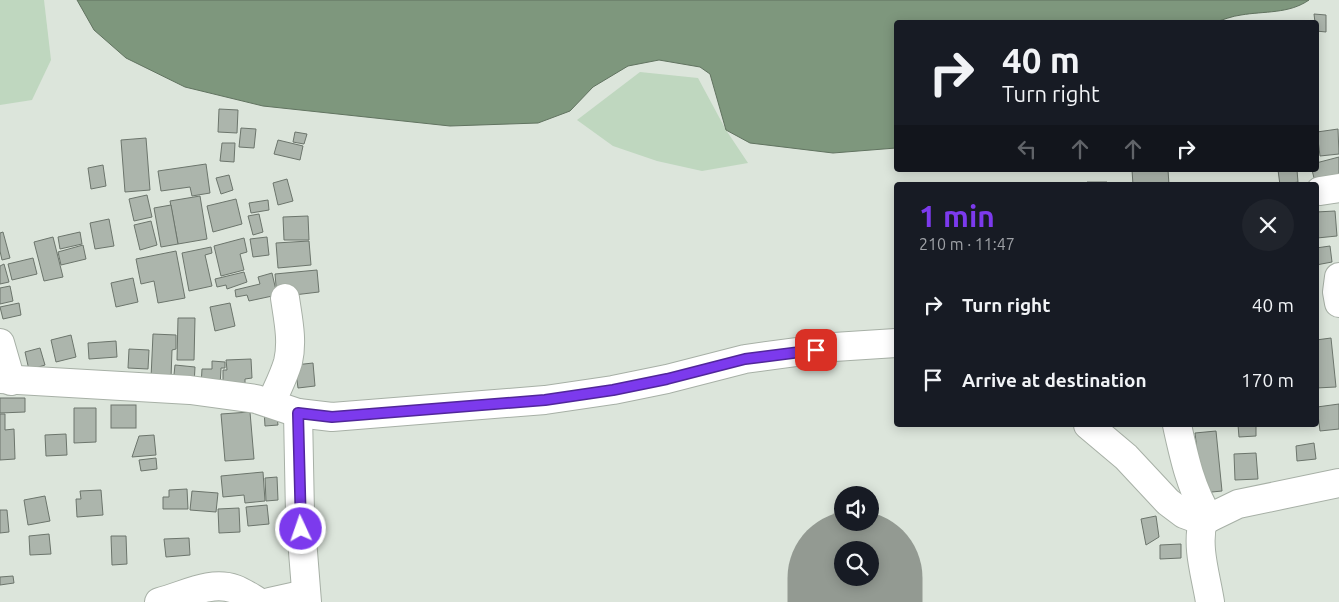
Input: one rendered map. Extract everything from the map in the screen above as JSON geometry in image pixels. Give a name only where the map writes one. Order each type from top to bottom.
[{"type":"street","points":[[1339,278],[1337,292],[1339,303]]},
{"type":"street","points":[[271,403],[288,360],[290,333],[285,298]]},
{"type":"street","points":[[0,343],[5,380],[190,390],[235,395],[271,403],[298,413],[332,417],[545,400],[622,388],[745,359],[834,347],[894,343]]},
{"type":"street","points":[[270,602],[306,598],[299,497],[298,413]]},
{"type":"street","points":[[1090,427],[1126,457],[1168,502],[1184,514],[1206,519]]},
{"type":"street","points":[[1178,427],[1182,449],[1206,519]]},
{"type":"street","points":[[1210,602],[1200,542],[1200,531],[1206,519],[1224,510],[1251,501],[1339,483]]},
{"type":"street","points":[[159,602],[212,586],[223,586],[236,589],[260,602]]},
{"type":"shaded area","points":[[0,0],[44,0],[51,60],[32,100],[0,105]]},
{"type":"shaded area","points":[[77,0],[1309,0],[1285,10],[1238,16],[1223,20],[894,20],[894,148],[833,153],[750,143],[726,130],[710,74],[700,67],[659,60],[628,66],[593,87],[570,111],[538,123],[450,126],[263,106],[185,87],[126,58],[94,30]]},
{"type":"shaded area","points":[[640,72],[698,78],[726,130],[748,163],[702,171],[657,161],[613,146],[577,120]]},
{"type":"building","points":[[1314,14],[1326,15],[1326,32],[1319,31],[1319,20],[1315,20]]},
{"type":"building","points":[[219,109],[238,110],[237,133],[218,132]]},
{"type":"building","points":[[241,128],[256,129],[254,148],[239,147]]},
{"type":"building","points":[[1338,129],[1339,154],[1320,156],[1319,132]]},
{"type":"building","points":[[295,132],[307,134],[304,144],[293,142]]},
{"type":"building","points":[[146,138],[150,190],[125,192],[121,140]]},
{"type":"building","points":[[278,140],[303,146],[300,160],[274,154]]},
{"type":"building","points":[[222,143],[235,143],[234,162],[220,161]]},
{"type":"building","points":[[1339,157],[1339,180],[1319,185],[1319,182],[1315,182],[1312,172],[1319,172],[1319,162]]},
{"type":"building","points":[[206,164],[210,193],[192,196],[190,187],[161,191],[158,171]]},
{"type":"building","points":[[103,165],[106,186],[91,189],[88,168]]},
{"type":"building","points":[[1132,172],[1168,172],[1169,182],[1133,182]]},
{"type":"building","points":[[1278,172],[1297,172],[1298,182],[1280,182]]},
{"type":"building","points":[[229,175],[233,190],[221,194],[216,178]]},
{"type":"building","points":[[287,179],[293,201],[278,205],[273,183]]},
{"type":"building","points":[[147,195],[152,217],[134,221],[129,199]]},
{"type":"building","points":[[200,196],[207,239],[178,244],[170,201]]},
{"type":"building","points":[[236,199],[242,224],[213,232],[207,206]]},
{"type":"building","points":[[268,200],[269,210],[251,213],[249,203]]},
{"type":"building","points":[[171,205],[178,244],[161,247],[154,208]]},
{"type":"building","points":[[1335,211],[1337,236],[1319,238],[1319,212]]},
{"type":"building","points":[[259,214],[263,232],[253,235],[248,216]]},
{"type":"building","points":[[308,216],[309,240],[284,240],[283,217]]},
{"type":"building","points":[[109,219],[114,246],[95,249],[90,223]]},
{"type":"building","points":[[151,221],[157,245],[140,250],[134,225]]},
{"type":"building","points":[[3,232],[10,258],[2,260],[0,233]]},
{"type":"building","points":[[80,232],[82,244],[60,249],[58,237]]},
{"type":"building","points":[[53,237],[63,277],[44,281],[34,242]]},
{"type":"building","points":[[267,237],[269,255],[253,257],[250,239]]},
{"type":"building","points":[[244,238],[247,252],[240,254],[244,270],[221,276],[214,246]]},
{"type":"building","points":[[309,241],[311,265],[278,268],[276,243]]},
{"type":"building","points":[[83,245],[86,259],[61,265],[58,252]]},
{"type":"building","points":[[1330,246],[1332,262],[1319,264],[1319,248]]},
{"type":"building","points":[[211,247],[212,253],[205,255],[212,286],[189,291],[182,253]]},
{"type":"building","points":[[176,251],[185,298],[158,303],[154,281],[141,284],[136,259]]},
{"type":"building","points":[[33,258],[37,274],[12,280],[8,264]]},
{"type":"building","points":[[4,264],[9,282],[0,284],[0,266]]},
{"type":"building","points":[[317,270],[319,292],[277,297],[275,274]]},
{"type":"building","points":[[244,272],[247,282],[227,289],[226,285],[217,287],[215,279]]},
{"type":"building","points":[[272,273],[277,295],[249,301],[247,295],[236,297],[235,290],[260,284],[258,277]]},
{"type":"building","points":[[133,278],[138,302],[116,307],[111,283]]},
{"type":"building","points":[[10,286],[13,301],[0,304],[0,288]]},
{"type":"building","points":[[19,303],[21,315],[3,319],[0,307]]},
{"type":"building","points":[[230,303],[235,326],[215,331],[210,307]]},
{"type":"building","points":[[178,318],[195,318],[194,360],[177,360]]},
{"type":"building","points":[[153,334],[176,335],[176,349],[172,350],[171,378],[151,378]]},
{"type":"building","points":[[71,335],[76,357],[56,362],[51,340]]},
{"type":"building","points":[[1331,338],[1336,387],[1319,388],[1319,340]]},
{"type":"building","points":[[116,341],[117,357],[89,359],[88,343]]},
{"type":"building","points":[[40,348],[45,365],[29,370],[25,352]]},
{"type":"building","points":[[129,349],[149,350],[148,369],[128,368]]},
{"type":"building","points":[[251,359],[252,378],[245,379],[245,387],[223,388],[223,370],[227,370],[226,360]]},
{"type":"building","points":[[212,361],[225,362],[225,368],[221,368],[220,387],[201,386],[202,369],[212,369]]},
{"type":"building","points":[[313,363],[315,386],[298,388],[295,365]]},
{"type":"building","points":[[175,365],[195,367],[194,385],[173,384]]},
{"type":"building","points":[[0,398],[25,398],[25,412],[0,413]]},
{"type":"building","points":[[1339,404],[1339,429],[1320,431],[1319,407]]},
{"type":"building","points":[[111,405],[136,405],[136,428],[111,428]]},
{"type":"building","points":[[74,408],[96,408],[96,442],[74,443]]},
{"type":"building","points":[[276,409],[278,425],[265,426],[264,410]]},
{"type":"building","points":[[250,412],[254,459],[225,461],[221,414]]},
{"type":"building","points":[[0,414],[5,414],[5,430],[14,429],[15,459],[0,460]]},
{"type":"building","points":[[1238,427],[1256,427],[1256,436],[1239,437]]},
{"type":"building","points":[[1216,431],[1222,491],[1202,493],[1195,433]]},
{"type":"building","points":[[66,434],[67,455],[46,456],[45,435]]},
{"type":"building","points":[[154,435],[156,455],[132,457],[139,436]]},
{"type":"building","points":[[1314,443],[1316,459],[1297,461],[1296,446]]},
{"type":"building","points":[[1256,453],[1258,479],[1235,480],[1234,454]]},
{"type":"building","points":[[156,458],[157,469],[141,471],[139,460]]},
{"type":"building","points":[[263,472],[265,501],[245,503],[244,495],[223,497],[221,476]]},
{"type":"building","points":[[277,477],[278,500],[266,501],[265,478]]},
{"type":"building","points":[[187,489],[188,509],[163,509],[163,497],[169,497],[169,490]]},
{"type":"building","points":[[101,490],[103,515],[77,517],[76,499],[81,499],[80,491]]},
{"type":"building","points":[[192,491],[218,493],[216,512],[190,510]]},
{"type":"building","points":[[45,496],[50,521],[28,525],[24,500]]},
{"type":"building","points":[[267,505],[269,524],[248,526],[246,507]]},
{"type":"building","points":[[239,508],[240,532],[219,533],[218,509]]},
{"type":"building","points":[[0,510],[7,510],[9,532],[0,533]]},
{"type":"building","points":[[1156,516],[1159,537],[1146,545],[1141,519]]},
{"type":"building","points":[[49,534],[51,554],[30,555],[29,536]]},
{"type":"building","points":[[111,536],[126,536],[127,564],[112,565]]},
{"type":"building","points":[[189,538],[190,555],[166,557],[164,539]]},
{"type":"building","points":[[1181,544],[1181,558],[1160,559],[1160,545]]},
{"type":"building","points":[[13,576],[14,583],[0,585],[0,577]]},
{"type":"runway","points":[[855,586],[855,602]]},
{"type":"route","points":[[301,529],[298,413],[332,417],[545,400],[613,390],[667,379],[745,359],[816,350]]}]
